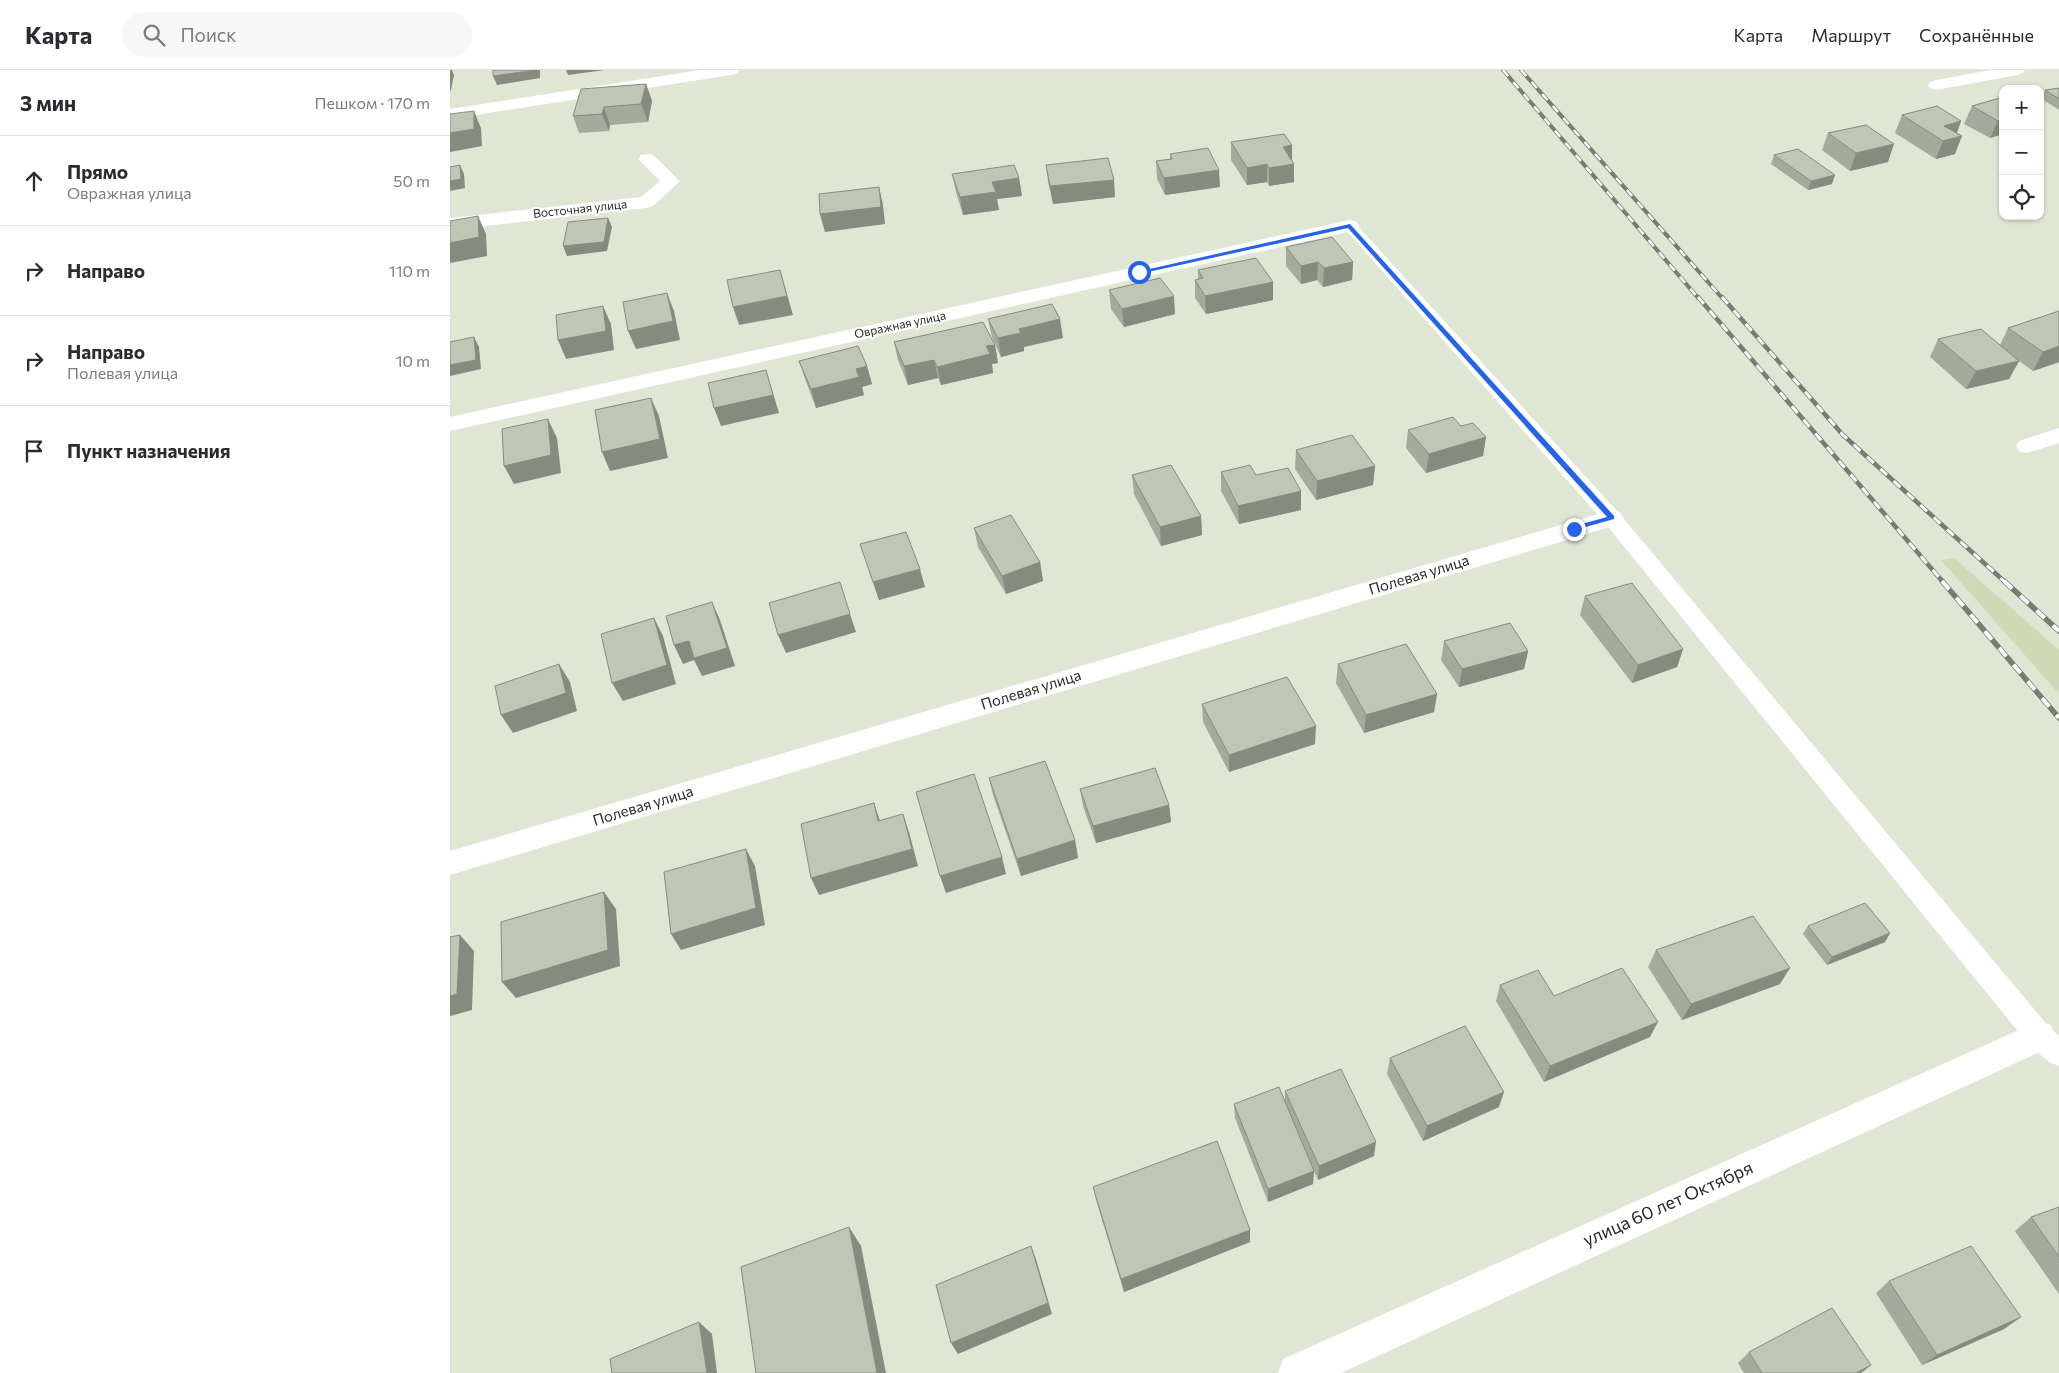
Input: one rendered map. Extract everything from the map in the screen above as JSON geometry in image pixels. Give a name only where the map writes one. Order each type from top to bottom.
[{"type":"street","points":[[450,114],[731,70]]},
{"type":"street","points":[[1936,85],[2017,70]]},
{"type":"street","name":"Восточная улица","points":[[450,224],[646,202],[671,181],[647,159]]},
{"type":"street","name":"Овражная улица","points":[[450,424],[1350,226]]},
{"type":"street","points":[[2027,446],[2059,435]]},
{"type":"street","name":"Полевая улица","points":[[450,863],[1612,518]]},
{"type":"street","name":"улица 60 лет Октября","points":[[1297,1373],[2049,1044]]},
{"type":"lane","points":[[1350,226],[1612,518],[2049,1044]]},
{"type":"green space","points":[[1954,558],[2059,650],[2059,694],[1941,560]]},
{"type":"building","points":[[493,70],[536,70],[493,76]]},
{"type":"building","points":[[646,84],[641,104],[604,107],[602,114],[573,116],[581,89]]},
{"type":"building","points":[[2059,88],[2059,99],[2045,90]]},
{"type":"building","points":[[1999,98],[1999,121],[1998,121],[1972,106]]},
{"type":"building","points":[[1937,106],[1961,121],[1944,126],[1962,136],[1943,141],[1902,115]]},
{"type":"building","points":[[474,111],[474,129],[450,133],[450,114]]},
{"type":"building","points":[[1866,125],[1894,144],[1856,153],[1828,133]]},
{"type":"building","points":[[1284,134],[1292,145],[1283,147],[1294,164],[1269,168],[1267,164],[1247,168],[1231,142]]},
{"type":"building","points":[[1208,148],[1219,170],[1164,178],[1156,161],[1172,159],[1170,154]]},
{"type":"building","points":[[1798,149],[1835,175],[1811,181],[1774,155]]},
{"type":"building","points":[[1108,158],[1114,180],[1050,186],[1046,165]]},
{"type":"building","points":[[460,165],[461,179],[450,181],[450,167]]},
{"type":"building","points":[[1014,165],[1019,178],[992,182],[996,192],[960,197],[952,174]]},
{"type":"building","points":[[879,187],[881,207],[820,214],[819,194]]},
{"type":"building","points":[[478,216],[479,237],[450,243],[450,221]]},
{"type":"building","points":[[608,218],[604,242],[563,246],[568,222]]},
{"type":"building","points":[[1332,237],[1353,262],[1324,268],[1318,262],[1301,266],[1286,247]]},
{"type":"building","points":[[1256,258],[1273,282],[1205,296],[1195,280],[1203,278],[1198,270]]},
{"type":"building","points":[[780,270],[787,296],[733,307],[727,280]]},
{"type":"building","points":[[1160,278],[1174,296],[1122,309],[1109,290]]},
{"type":"building","points":[[667,293],[673,321],[628,331],[623,302]]},
{"type":"building","points":[[1052,304],[1060,319],[1019,329],[1021,333],[998,338],[988,319]]},
{"type":"building","points":[[603,306],[606,331],[558,340],[556,315]]},
{"type":"building","points":[[2059,311],[2059,346],[2043,352],[2008,328]]},
{"type":"building","points":[[983,322],[995,345],[986,346],[990,354],[937,367],[934,360],[904,366],[894,342]]},
{"type":"building","points":[[1981,329],[2019,361],[1976,371],[1938,339]]},
{"type":"building","points":[[474,337],[476,360],[450,365],[450,342]]},
{"type":"building","points":[[858,346],[867,366],[856,369],[859,377],[811,389],[799,361]]},
{"type":"building","points":[[766,370],[773,395],[714,408],[708,383]]},
{"type":"building","points":[[651,398],[660,439],[602,452],[595,410]]},
{"type":"building","points":[[1453,417],[1461,426],[1473,423],[1486,437],[1429,454],[1408,430]]},
{"type":"building","points":[[548,419],[551,455],[504,466],[502,429]]},
{"type":"building","points":[[1352,435],[1375,466],[1317,481],[1296,450]]},
{"type":"building","points":[[1171,465],[1201,516],[1160,527],[1132,475]]},
{"type":"building","points":[[1250,465],[1256,475],[1288,468],[1301,491],[1238,506],[1221,472]]},
{"type":"building","points":[[1011,515],[1040,562],[1002,576],[974,528]]},
{"type":"building","points":[[906,532],[920,569],[873,582],[860,544]]},
{"type":"building","points":[[840,582],[850,614],[778,635],[769,603]]},
{"type":"building","points":[[1632,583],[1683,649],[1638,665],[1585,596]]},
{"type":"building","points":[[712,602],[727,648],[694,658],[689,641],[674,645],[666,616]]},
{"type":"building","points":[[654,618],[667,665],[612,683],[601,634]]},
{"type":"building","points":[[1510,623],[1528,651],[1462,669],[1444,641]]},
{"type":"building","points":[[1406,644],[1437,694],[1366,715],[1338,664]]},
{"type":"building","points":[[559,664],[566,693],[501,715],[495,686]]},
{"type":"building","points":[[1287,677],[1316,726],[1229,755],[1202,704]]},
{"type":"building","points":[[1045,761],[1075,840],[1017,859],[989,778]]},
{"type":"building","points":[[1155,768],[1169,805],[1093,826],[1080,789]]},
{"type":"building","points":[[974,774],[1002,857],[940,876],[916,792]]},
{"type":"building","points":[[874,803],[878,821],[903,814],[912,849],[811,878],[801,824]]},
{"type":"building","points":[[746,849],[756,908],[671,934],[664,872]]},
{"type":"building","points":[[604,892],[608,950],[502,982],[501,922]]},
{"type":"building","points":[[1865,903],[1890,933],[1832,957],[1808,926]]},
{"type":"building","points":[[1753,916],[1790,968],[1691,1004],[1656,950]]},
{"type":"building","points":[[460,935],[457,994],[450,996],[450,937]]},
{"type":"building","points":[[1622,968],[1658,1022],[1550,1066],[1500,985],[1538,970],[1554,996]]},
{"type":"building","points":[[1465,1026],[1504,1092],[1427,1126],[1390,1058]]},
{"type":"building","points":[[1341,1069],[1376,1142],[1319,1166],[1285,1091]]},
{"type":"building","points":[[1279,1087],[1314,1171],[1268,1189],[1234,1104]]},
{"type":"building","points":[[1217,1141],[1250,1230],[1121,1279],[1093,1187]]},
{"type":"building","points":[[2059,1207],[2059,1257],[2031,1217]]},
{"type":"building","points":[[849,1227],[877,1373],[756,1373],[741,1267]]},
{"type":"building","points":[[1031,1246],[1048,1303],[951,1343],[936,1285]]},
{"type":"building","points":[[1971,1246],[2021,1317],[1937,1355],[1889,1281]]},
{"type":"building","points":[[1832,1308],[1871,1365],[1856,1373],[1762,1373],[1749,1352]]},
{"type":"building","points":[[699,1322],[707,1373],[612,1373],[610,1359]]},
{"type":"railway","points":[[1503,70],[1699,299]]},
{"type":"railway","points":[[1521,70],[1723,299]]},
{"type":"railway","points":[[1698,297],[1943,582]]},
{"type":"railway","points":[[1722,297],[1843,435],[2005,582]]},
{"type":"railway","points":[[1942,581],[2059,718]]},
{"type":"railway","points":[[2004,581],[2059,631]]},
{"type":"route","points":[[1139,272],[1350,226],[1612,518],[1574,529]]}]
